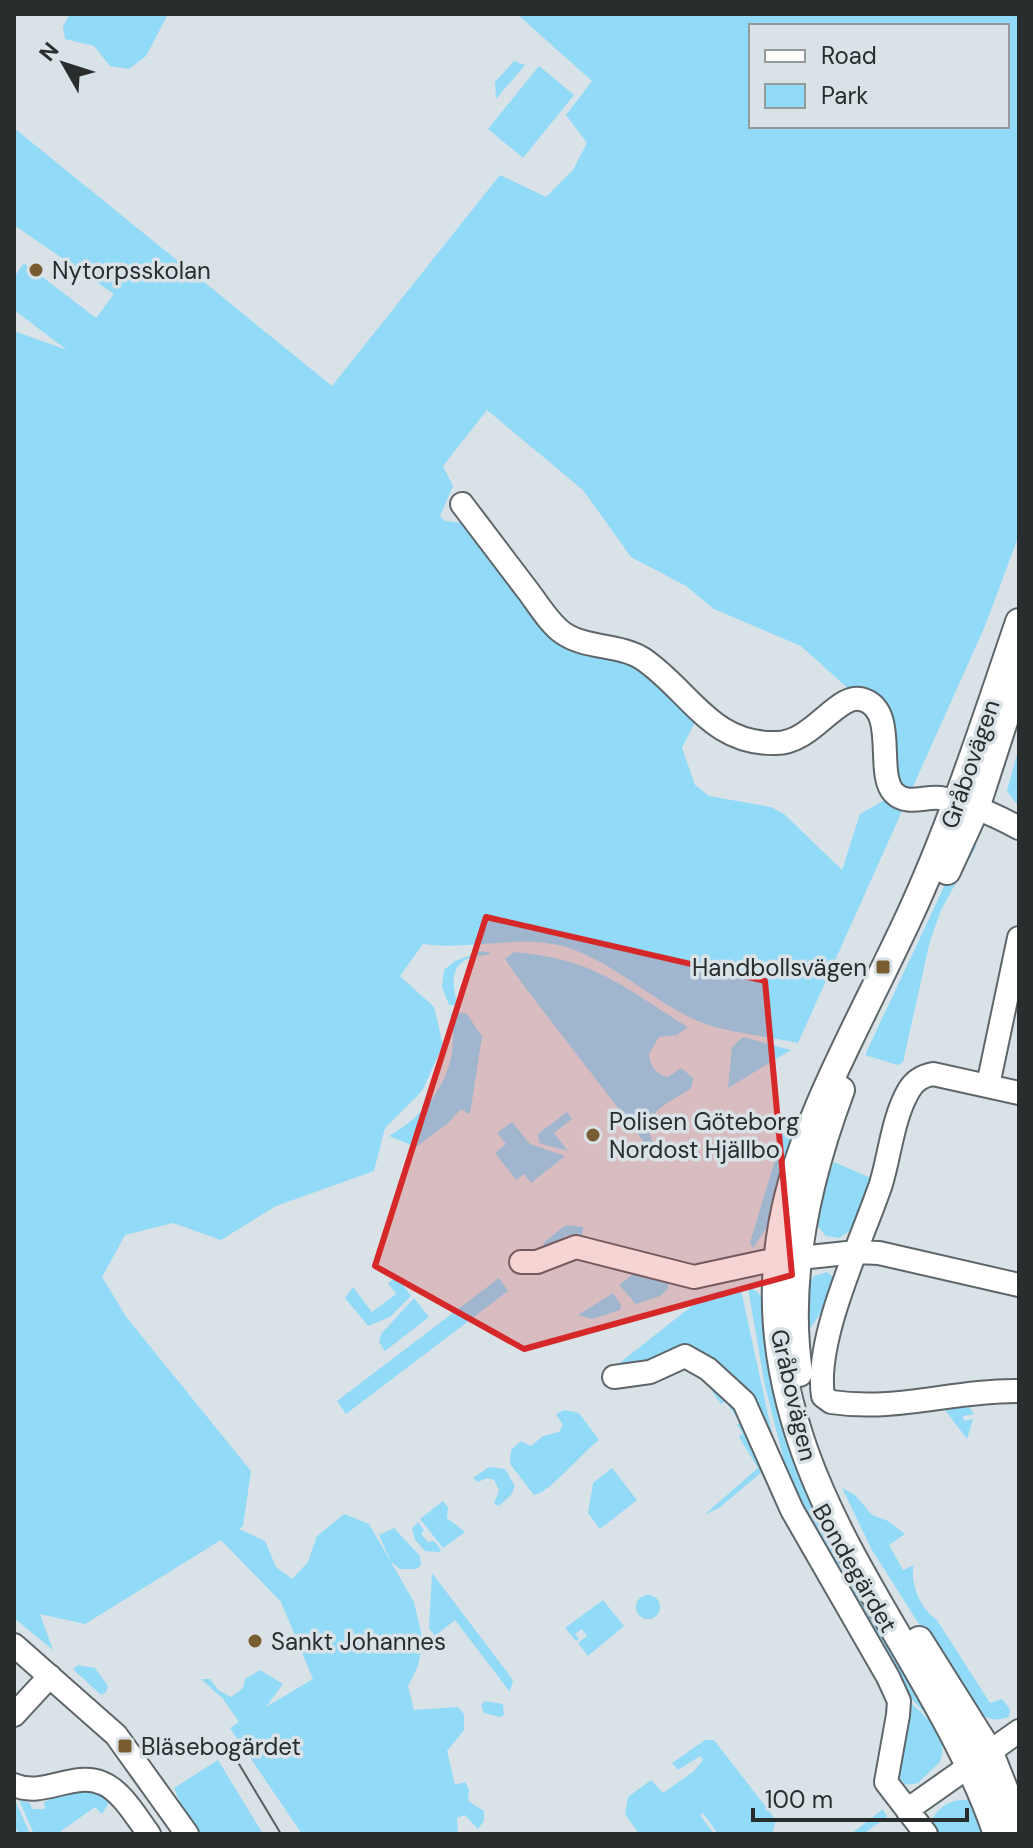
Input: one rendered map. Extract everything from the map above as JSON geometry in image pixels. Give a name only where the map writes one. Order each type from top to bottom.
[{"type":"main road","name":"Gråbovägen","points":[[967,805],[1019,622]]},
{"type":"main road","name":"Gråbovägen","points":[[1019,675],[967,805],[840,1092],[789,1260],[802,1396],[840,1508],[979,1760],[1019,1826]]},
{"type":"main road","name":"Gråbovägen","points":[[979,1760],[997,1834]]},
{"type":"street","points":[[462,504],[561,632],[642,658],[726,733],[756,742],[790,741],[808,734],[845,701],[861,699],[872,704],[880,717],[891,790],[904,799],[938,798],[967,805],[1019,828]]},
{"type":"street","points":[[988,1085],[1019,938]]},
{"type":"street","points":[[1019,1093],[933,1074],[915,1082],[903,1104],[882,1182],[830,1333],[821,1383],[823,1396],[831,1402],[891,1406],[950,1395],[1019,1391]]},
{"type":"street","points":[[521,1262],[537,1262],[576,1247],[694,1277],[789,1260],[856,1252],[879,1253],[1019,1285]]},
{"type":"street","name":"Bondegärdet","points":[[614,1377],[650,1372],[685,1356],[708,1369],[739,1394],[756,1424],[774,1476],[899,1701],[886,1782],[926,1834]]},
{"type":"street","points":[[14,1645],[116,1735],[187,1834]]},
{"type":"street","points":[[14,1715],[50,1676]]},
{"type":"street","points":[[907,1810],[1019,1731]]},
{"type":"street","points":[[14,1785],[32,1790],[75,1782],[103,1783],[114,1791],[149,1834]]},
{"type":"highlighted area","points":[[486,917],[765,981],[792,1275],[524,1349],[375,1266]]},
{"type":"green space","points":[[70,14],[168,14],[146,56],[129,69],[110,66],[94,46],[65,39],[63,26]]},
{"type":"green space","points":[[517,14],[1019,14],[1019,535],[985,626],[798,1043],[702,1023],[601,962],[569,948],[533,942],[423,944],[400,976],[434,1007],[443,1045],[422,1091],[385,1128],[374,1171],[276,1206],[221,1240],[173,1223],[125,1235],[102,1277],[127,1318],[251,1471],[243,1526],[239,1529],[265,1541],[276,1567],[292,1579],[308,1562],[317,1536],[344,1514],[369,1524],[414,1602],[423,1641],[418,1666],[408,1686],[414,1710],[458,1707],[464,1714],[464,1730],[447,1751],[455,1785],[465,1782],[469,1790],[468,1801],[484,1811],[484,1821],[478,1829],[465,1815],[457,1818],[458,1834],[302,1834],[230,1728],[239,1722],[223,1699],[201,1679],[210,1679],[218,1690],[231,1697],[243,1688],[245,1679],[260,1670],[283,1684],[266,1707],[313,1679],[281,1602],[221,1540],[85,1624],[40,1614],[53,1650],[14,1618],[14,331],[67,350],[14,310],[14,277],[24,263],[96,318],[114,294],[14,225],[14,128],[332,386],[500,175],[546,197],[573,170],[587,143],[566,115],[592,81]],"holes":[[[487,410],[583,490],[631,557],[686,586],[714,609],[801,646],[872,710],[896,780],[885,800],[860,814],[842,870],[784,814],[771,807],[709,796],[695,785],[682,748],[698,716],[637,660],[555,633],[470,524],[445,521],[440,516],[453,486],[443,466]]]},
{"type":"green space","points":[[514,61],[525,65],[496,99],[495,82]]},
{"type":"green space","points":[[539,66],[574,95],[523,158],[488,129]]},
{"type":"green space","points":[[1019,747],[1019,807],[1007,791]]},
{"type":"green space","points":[[978,843],[941,910],[930,941],[903,1062],[898,1065],[865,1055],[949,876]]},
{"type":"green space","points":[[482,951],[491,953],[465,960],[459,965],[454,977],[458,1006],[449,1005],[442,987],[444,970],[455,961]]},
{"type":"green space","points":[[514,952],[567,961],[588,968],[625,987],[688,1027],[677,1035],[659,1037],[649,1054],[652,1066],[660,1074],[668,1077],[681,1068],[693,1078],[691,1088],[664,1105],[652,1118],[650,1136],[656,1147],[651,1150],[645,1143],[524,986],[505,959]]},
{"type":"green space","points":[[466,1013],[482,1036],[470,1114],[461,1109],[447,1124],[416,1147],[389,1136],[419,1114],[441,1085],[452,1051],[450,1014]]},
{"type":"green space","points":[[743,1037],[791,1050],[728,1088],[732,1047]]},
{"type":"green space","points":[[567,1112],[572,1119],[554,1133],[568,1151],[539,1143],[538,1134]]},
{"type":"green space","points":[[512,1122],[530,1144],[565,1156],[531,1183],[524,1174],[516,1180],[495,1153],[506,1144],[497,1133]]},
{"type":"green space","points":[[783,1133],[796,1136],[771,1221],[753,1248],[750,1243]]},
{"type":"green space","points":[[834,1162],[873,1179],[854,1228],[839,1238],[826,1236],[814,1222],[815,1206]]},
{"type":"green space","points":[[566,1225],[583,1227],[582,1238],[576,1234],[564,1236],[563,1244],[547,1249],[543,1243]]},
{"type":"green space","points":[[637,1271],[669,1279],[668,1289],[660,1296],[636,1304],[619,1285]]},
{"type":"green space","points":[[827,1272],[835,1279],[835,1292],[805,1336],[807,1288],[814,1276]]},
{"type":"green space","points":[[397,1277],[411,1296],[390,1317],[368,1326],[345,1298],[353,1287],[372,1312],[396,1294],[388,1283]]},
{"type":"green space","points":[[499,1278],[508,1291],[346,1414],[337,1401]]},
{"type":"green space","points":[[748,1288],[762,1298],[775,1364],[939,1728],[909,1696],[792,1492],[765,1386]]},
{"type":"green space","points":[[741,1290],[777,1456],[756,1413],[674,1350],[623,1369],[617,1365],[702,1298],[719,1291]]},
{"type":"green space","points":[[613,1293],[621,1305],[620,1310],[592,1319],[578,1315]]},
{"type":"green space","points":[[414,1298],[429,1317],[385,1351],[379,1342],[381,1334]]},
{"type":"green space","points":[[715,1387],[733,1397],[763,1471],[719,1508],[704,1515],[758,1468],[739,1437],[743,1433],[737,1425],[740,1422],[725,1401],[721,1404],[712,1391]]},
{"type":"green space","points":[[947,1405],[968,1405],[974,1414],[963,1416],[964,1421],[973,1419],[967,1439],[945,1410]]},
{"type":"green space","points":[[564,1410],[579,1413],[599,1440],[548,1488],[534,1495],[510,1464],[511,1450],[521,1441],[531,1446],[543,1436],[559,1432],[563,1425],[556,1414]]},
{"type":"green space","points":[[489,1467],[505,1469],[515,1486],[511,1495],[499,1506],[494,1504],[499,1490],[494,1480],[487,1478],[478,1482],[473,1478]]},
{"type":"green space","points":[[612,1468],[637,1500],[600,1529],[588,1513],[593,1483]]},
{"type":"green space","points":[[842,1488],[855,1495],[872,1515],[888,1521],[905,1534],[889,1545],[903,1570],[914,1565],[913,1579],[921,1603],[937,1620],[990,1703],[1002,1699],[1010,1709],[1009,1717],[988,1718],[978,1712],[964,1695],[872,1550]]},
{"type":"green space","points":[[443,1501],[448,1507],[447,1518],[465,1532],[443,1548],[420,1519]]},
{"type":"green space","points":[[418,1522],[424,1530],[421,1534],[428,1542],[434,1541],[441,1550],[439,1552],[425,1551],[415,1540],[412,1528]]},
{"type":"green space","points":[[394,1528],[420,1556],[421,1565],[416,1569],[400,1569],[391,1562],[379,1535]]},
{"type":"green space","points":[[432,1573],[513,1680],[510,1692],[455,1620],[435,1636],[429,1628]]},
{"type":"green space","points":[[648,1595],[656,1599],[660,1607],[656,1615],[648,1619],[640,1615],[636,1607],[640,1599]]},
{"type":"green space","points":[[603,1600],[624,1626],[588,1656],[578,1643],[587,1636],[582,1629],[575,1634],[579,1639],[576,1641],[565,1628]]},
{"type":"green space","points":[[78,1665],[95,1668],[108,1686],[106,1692],[101,1695],[73,1669]]},
{"type":"green space","points":[[907,1699],[934,1727],[942,1743],[942,1752],[940,1762],[918,1783],[907,1785],[897,1777]]},
{"type":"green space","points":[[485,1701],[503,1704],[504,1715],[484,1713],[481,1705]]},
{"type":"green space","points":[[705,1740],[714,1740],[776,1820],[772,1834],[718,1834],[703,1813],[700,1815],[714,1834],[639,1834],[625,1814],[628,1797],[651,1780],[663,1793],[693,1772],[703,1760],[700,1756],[678,1770],[672,1763]]},
{"type":"green space","points":[[218,1760],[263,1834],[200,1834],[186,1816],[174,1788]]},
{"type":"green space","points":[[72,1790],[99,1790],[110,1801],[102,1814],[95,1807],[57,1834],[34,1834],[19,1800],[30,1803],[32,1809],[45,1809],[44,1802]]},
{"type":"green space","points":[[14,1798],[30,1834],[19,1834],[14,1826]]},
{"type":"green space","points":[[967,1800],[973,1803],[990,1834],[934,1834],[931,1822],[937,1812],[950,1802]]},
{"type":"green space","points":[[883,1809],[887,1817],[863,1834],[851,1834]]},
{"type":"tram line","points":[[233,1754],[281,1834]]},
{"type":"place","name":"Nytorpsskolan","points":[[36,270]]},
{"type":"place","name":"Handbollsvägen","points":[[883,967]]},
{"type":"place","name":"Polisen Göteborg Nordost Hjällbo","points":[[593,1135]]},
{"type":"place","name":"Sankt Johannes","points":[[255,1641]]},
{"type":"place","name":"Bläsebogärdet","points":[[125,1746]]}]
